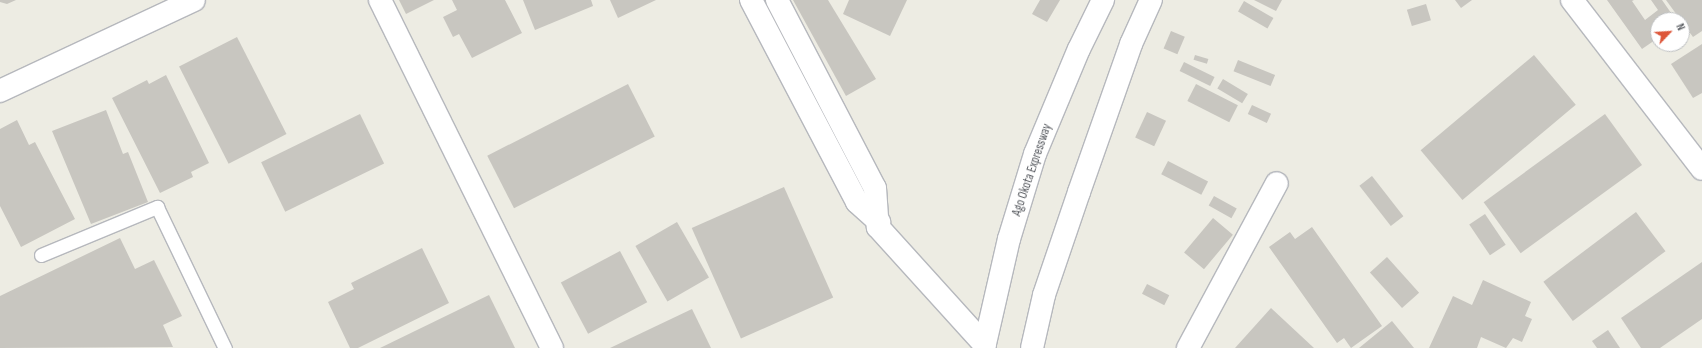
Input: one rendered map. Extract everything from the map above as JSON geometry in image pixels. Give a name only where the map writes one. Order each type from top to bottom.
[{"type":"street","points":[[0,92],[194,0]]},
{"type":"street","points":[[380,0],[552,348]]},
{"type":"street","points":[[751,0],[857,202],[879,222]]},
{"type":"street","points":[[777,0],[875,188],[879,222],[878,227],[984,347]]},
{"type":"street","name":"Ago Okota Expressway","points":[[984,347],[1009,239],[1035,154],[1079,49],[1103,0]]},
{"type":"street","points":[[1032,348],[1044,295],[1074,206],[1132,44],[1151,0]]},
{"type":"street","points":[[1572,0],[1702,169]]},
{"type":"street","points":[[1188,348],[1277,183]]},
{"type":"lane","points":[[42,255],[157,207],[225,348]]},
{"type":"building","points":[[0,0],[16,0],[7,4],[0,2]]},
{"type":"building","points":[[399,0],[434,0],[406,14]]},
{"type":"building","points":[[452,0],[505,0],[522,33],[472,58],[459,34],[453,37],[443,17],[457,10]]},
{"type":"building","points":[[523,0],[591,0],[593,6],[535,30]]},
{"type":"building","points":[[610,0],[656,0],[618,18]]},
{"type":"building","points":[[793,0],[828,0],[876,79],[846,96]]},
{"type":"building","points":[[849,0],[907,0],[890,36],[843,14]]},
{"type":"building","points":[[1040,0],[1060,0],[1047,22],[1032,14]]},
{"type":"building","points":[[1254,0],[1282,0],[1276,11]]},
{"type":"building","points":[[1455,0],[1472,0],[1461,8]]},
{"type":"building","points":[[1607,0],[1634,0],[1632,1],[1645,20],[1650,16],[1650,44],[1642,49]]},
{"type":"building","points":[[1651,0],[1662,0],[1670,12],[1655,12],[1658,10]]},
{"type":"building","points":[[1666,0],[1702,0],[1702,31],[1693,37],[1690,33],[1690,12],[1675,12]]},
{"type":"building","points":[[1244,1],[1273,18],[1267,28],[1238,11]]},
{"type":"building","points":[[1426,4],[1431,20],[1412,26],[1407,10]]},
{"type":"building","points":[[1171,31],[1185,37],[1177,54],[1164,48]]},
{"type":"building","points":[[237,37],[286,134],[229,164],[179,67]]},
{"type":"building","points":[[1702,44],[1702,93],[1693,98],[1671,64]]},
{"type":"building","points":[[1195,55],[1208,59],[1207,64],[1194,60]]},
{"type":"building","points":[[1534,55],[1576,105],[1462,200],[1421,150]]},
{"type":"building","points":[[1238,60],[1275,75],[1271,86],[1234,71]]},
{"type":"building","points":[[1184,62],[1215,77],[1210,86],[1180,71]]},
{"type":"building","points":[[166,75],[209,163],[191,172],[193,177],[160,193],[112,98],[147,80],[149,84]]},
{"type":"building","points":[[1223,79],[1248,94],[1242,103],[1217,88]]},
{"type":"building","points":[[628,84],[655,137],[514,208],[487,156]]},
{"type":"building","points":[[1196,84],[1238,105],[1229,122],[1187,101]]},
{"type":"building","points":[[1252,105],[1271,114],[1267,123],[1248,114]]},
{"type":"building","points":[[106,110],[123,154],[128,152],[148,202],[91,224],[52,131]]},
{"type":"building","points":[[1147,112],[1166,121],[1154,146],[1135,137]]},
{"type":"building","points":[[360,114],[384,163],[285,212],[261,162]]},
{"type":"building","points":[[1605,114],[1642,165],[1521,253],[1484,202]]},
{"type":"building","points":[[17,120],[29,145],[35,142],[75,219],[21,247],[0,206],[0,129]]},
{"type":"building","points":[[1168,161],[1208,181],[1201,195],[1161,174]]},
{"type":"building","points":[[1372,176],[1403,216],[1391,226],[1359,186]]},
{"type":"building","points":[[784,187],[833,298],[741,339],[692,228]]},
{"type":"building","points":[[1214,196],[1237,209],[1231,218],[1209,206]]},
{"type":"building","points":[[1636,212],[1665,251],[1573,321],[1543,282]]},
{"type":"building","points":[[1485,214],[1506,245],[1490,255],[1469,225]]},
{"type":"building","points":[[1213,218],[1233,235],[1204,269],[1184,252]]},
{"type":"building","points":[[677,222],[709,277],[667,301],[635,246]]},
{"type":"building","points":[[1312,227],[1382,326],[1351,348],[1344,338],[1337,343],[1269,247],[1290,232],[1295,239]]},
{"type":"building","points":[[120,238],[135,269],[154,260],[182,316],[163,325],[173,347],[0,348],[0,296]]},
{"type":"building","points":[[422,248],[449,303],[358,348],[350,348],[328,302],[354,289],[351,283]]},
{"type":"building","points":[[620,251],[647,302],[588,334],[561,282]]},
{"type":"building","points":[[1387,257],[1419,293],[1402,308],[1370,272]]},
{"type":"building","points":[[1702,262],[1702,319],[1660,348],[1641,348],[1621,318]]},
{"type":"building","points":[[1483,280],[1531,302],[1525,316],[1532,319],[1522,342],[1513,338],[1506,348],[1481,337],[1477,348],[1429,348],[1453,296],[1472,305]]},
{"type":"building","points":[[1147,284],[1169,295],[1164,305],[1142,294]]},
{"type":"building","points":[[489,295],[515,348],[380,348]]},
{"type":"building","points":[[1271,308],[1314,348],[1235,348]]},
{"type":"building","points":[[692,309],[711,348],[610,348]]},
{"type":"building","points":[[1392,321],[1414,348],[1359,348]]},
{"type":"building","points":[[1608,330],[1620,348],[1597,348],[1592,341]]}]
